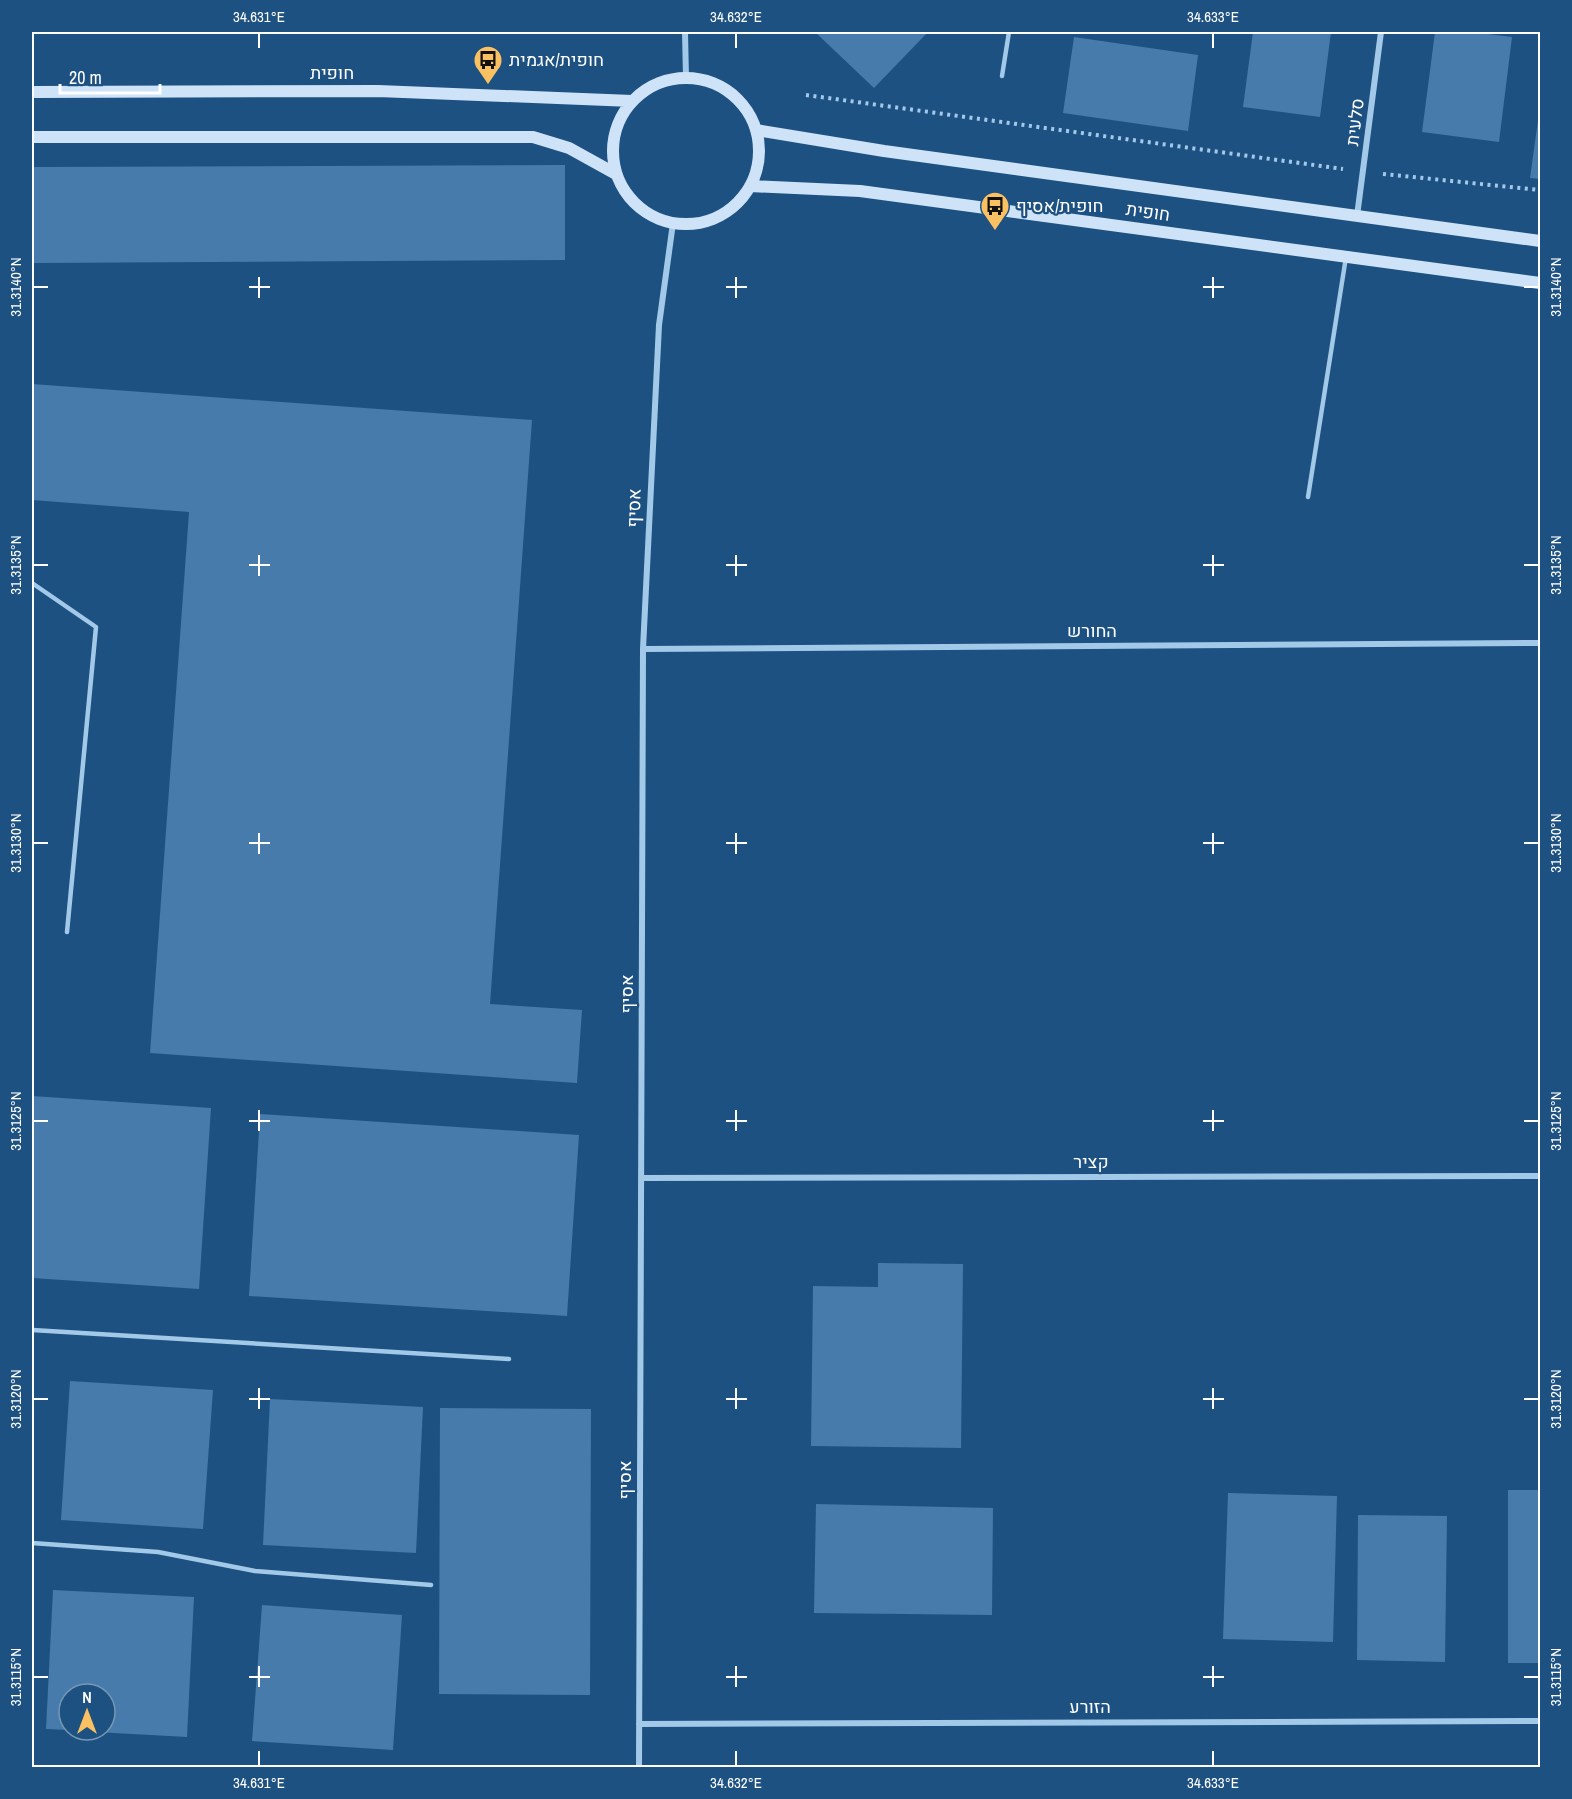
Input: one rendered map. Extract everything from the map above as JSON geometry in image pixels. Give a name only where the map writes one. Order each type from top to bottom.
[{"type":"main road","points":[[686,78],[709,82],[730,92],[746,109],[756,130],[759,150],[757,168],[750,186],[736,204],[717,217],[696,223],[673,223],[655,217],[638,206],[625,192],[616,174],[612,155],[614,135],[621,117],[632,101],[648,88],[666,81],[686,78]]},
{"type":"main road","name":"חופית","points":[[32,92],[388,91],[632,101]]},
{"type":"main road","name":"חופית","points":[[756,130],[884,151],[1540,241]]},
{"type":"main road","points":[[32,137],[533,137],[569,148],[616,174]]},
{"type":"main road","name":"חופית","points":[[750,186],[860,191],[1540,283]]},
{"type":"street","points":[[685,32],[686,78]]},
{"type":"street","name":"סלעית","points":[[1358,216],[1382,32]]},
{"type":"street","name":"אסיף","points":[[639,1767],[643,649],[659,325],[673,223]]},
{"type":"street","name":"החורש","points":[[643,649],[1540,643]]},
{"type":"street","name":"קציר","points":[[641,1178],[1540,1176]]},
{"type":"street","name":"הזורע","points":[[639,1724],[1540,1721]]},
{"type":"lane","points":[[1002,76],[1009,32]]},
{"type":"lane","points":[[1308,497],[1347,257]]},
{"type":"lane","points":[[32,583],[96,627],[67,933]]},
{"type":"lane","points":[[32,1330],[509,1359]]},
{"type":"lane","points":[[32,1543],[158,1552],[255,1571],[431,1585]]},
{"type":"path","points":[[806,95],[1364,172],[1540,190]]},
{"type":"building","points":[[815,32],[928,32],[874,88]]},
{"type":"building","points":[[1253,32],[1331,32],[1320,117],[1243,107]]},
{"type":"building","points":[[1435,32],[1472,32],[1512,37],[1499,142],[1422,132]]},
{"type":"building","points":[[1074,37],[1198,55],[1188,131],[1063,113]]},
{"type":"building","points":[[1540,113],[1540,179],[1530,178]]},
{"type":"building","points":[[565,165],[565,260],[32,263],[32,167]]},
{"type":"building","points":[[32,384],[532,420],[490,1004],[582,1010],[577,1083],[150,1053],[189,512],[32,500]]},
{"type":"building","points":[[32,1096],[211,1108],[199,1289],[32,1278]]},
{"type":"building","points":[[260,1114],[579,1135],[567,1316],[249,1296]]},
{"type":"building","points":[[878,1263],[963,1264],[961,1448],[811,1446],[813,1286],[878,1287]]},
{"type":"building","points":[[70,1381],[213,1390],[203,1529],[61,1520]]},
{"type":"building","points":[[270,1399],[423,1407],[416,1553],[263,1545]]},
{"type":"building","points":[[440,1408],[591,1409],[590,1695],[439,1694]]},
{"type":"building","points":[[1508,1490],[1540,1490],[1540,1663],[1508,1663]]},
{"type":"building","points":[[1228,1493],[1337,1496],[1333,1642],[1223,1639]]},
{"type":"building","points":[[816,1504],[993,1508],[992,1615],[814,1613]]},
{"type":"building","points":[[1358,1515],[1447,1516],[1445,1662],[1357,1660]]},
{"type":"building","points":[[53,1590],[194,1597],[187,1737],[117,1733],[117,1682],[57,1682],[57,1729],[46,1729]]},
{"type":"building","points":[[262,1605],[402,1615],[393,1750],[252,1741]]},
{"type":"place","name":"חופית/אגמית","points":[[488,86]]},
{"type":"place","name":"חופית/אסיף","points":[[995,232]]}]
